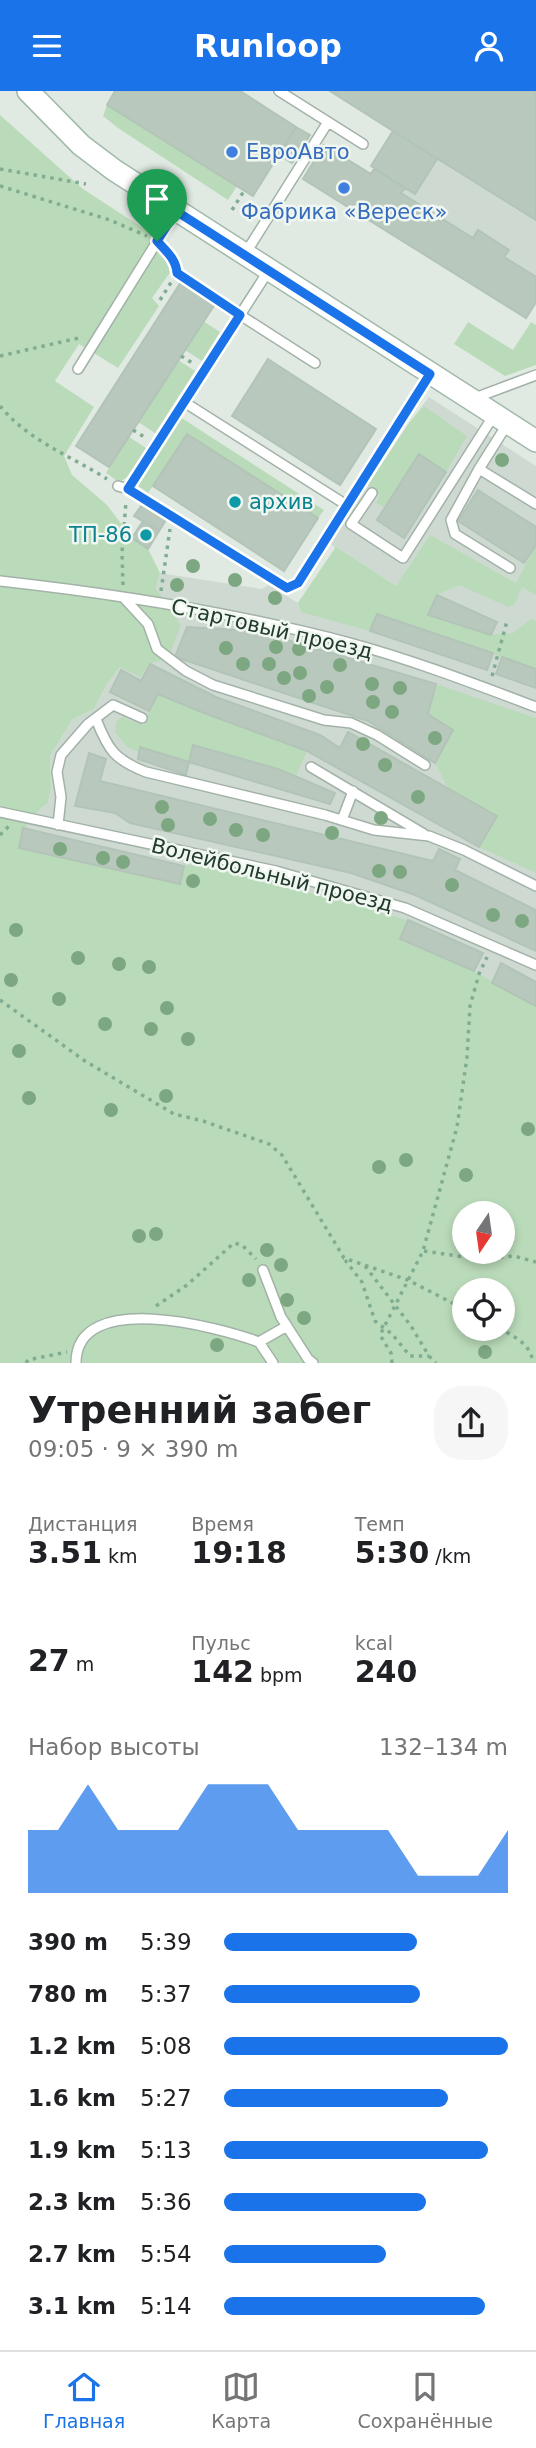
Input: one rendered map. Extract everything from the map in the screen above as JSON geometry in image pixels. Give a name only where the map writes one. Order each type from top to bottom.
[{"type":"street","points":[[28,91],[81,145],[114,170],[535,439]]},
{"type":"lane","points":[[279,91],[363,143]]},
{"type":"lane","points":[[245,255],[328,122]]},
{"type":"lane","points":[[78,369],[176,211]]},
{"type":"lane","points":[[128,489],[269,270]]},
{"type":"lane","points":[[240,315],[315,363]]},
{"type":"lane","points":[[118,485],[287,588],[298,583],[430,374]]},
{"type":"lane","points":[[471,400],[536,375]]},
{"type":"lane","points":[[184,402],[348,506]]},
{"type":"lane","points":[[501,419],[479,469],[451,520],[455,534],[510,568]]},
{"type":"lane","points":[[372,493],[351,524],[403,558],[501,419]]},
{"type":"lane","points":[[479,469],[536,504]]},
{"type":"lane","name":"Стартовый проезд","points":[[0,581],[123,597],[208,612],[340,641],[536,706]]},
{"type":"lane","points":[[123,597],[148,624],[158,649],[186,671],[213,685],[324,720],[351,723],[377,735],[425,765]]},
{"type":"lane","points":[[58,825],[61,797],[57,772],[61,755],[88,724],[113,705],[142,718]]},
{"type":"lane","points":[[96,719],[111,752],[126,765],[194,785],[374,830],[429,836]]},
{"type":"lane","points":[[311,767],[429,836],[536,887]]},
{"type":"lane","points":[[342,820],[354,791]]},
{"type":"lane","name":"Волейбольный проезд","points":[[0,812],[276,871],[405,908],[536,965]]},
{"type":"lane","points":[[264,1270],[287,1326],[313,1363]]},
{"type":"lane","points":[[76,1363],[76,1350],[84,1338],[107,1322],[132,1318],[199,1326],[258,1342],[273,1363]]},
{"type":"lane","points":[[258,1342],[287,1326]]},
{"type":"path","points":[[0,169],[86,184]]},
{"type":"path","points":[[0,186],[110,220],[157,241],[171,255],[177,267],[177,273],[160,300]]},
{"type":"path","points":[[232,210],[244,191]]},
{"type":"path","points":[[177,273],[240,315]]},
{"type":"path","points":[[0,356],[101,333]]},
{"type":"path","points":[[181,356],[196,365]]},
{"type":"path","points":[[0,405],[14,423],[37,441],[73,458],[118,485]]},
{"type":"path","points":[[133,430],[149,440]]},
{"type":"path","points":[[123,597],[124,514],[128,489]]},
{"type":"path","points":[[164,574],[172,517]]},
{"type":"path","points":[[488,689],[507,621]]},
{"type":"path","points":[[392,1363],[391,1353],[380,1335],[423,1251],[457,1127],[467,1056],[470,1006],[479,974],[493,945]]},
{"type":"path","points":[[0,1000],[85,1061],[174,1114],[269,1144],[282,1155],[344,1258],[362,1282],[375,1321],[393,1334],[410,1356],[429,1356]]},
{"type":"path","points":[[132,1318],[153,1308],[187,1285],[234,1243],[251,1252],[264,1270]]},
{"type":"path","points":[[423,1251],[478,1259],[514,1255],[536,1262]]},
{"type":"path","points":[[344,1258],[408,1280],[452,1303]]},
{"type":"path","points":[[363,1265],[436,1363]]},
{"type":"path","points":[[515,1337],[531,1350],[533,1363]]},
{"type":"path","points":[[26,1363],[28,1360],[76,1350]]},
{"type":"shaded area","points":[[330,91],[536,91],[536,277],[504,257],[509,250],[478,230],[473,238],[401,193],[405,187],[371,166],[393,131]]},
{"type":"shaded area","points":[[429,397],[536,466],[536,1006],[474,971],[400,939],[408,920],[224,868],[199,864],[180,884],[19,848],[23,828],[48,803],[51,788],[50,756],[72,720],[94,709],[107,684],[120,667],[150,663],[181,625],[156,588],[160,573],[262,589],[269,585],[298,603],[335,548],[330,543]]},
{"type":"green space","points":[[107,105],[237,186],[228,200],[118,128],[103,116]]},
{"type":"green space","points":[[0,115],[83,189],[149,232],[174,267],[152,298],[159,306],[118,368],[79,344],[55,381],[94,407],[64,456],[72,475],[107,505],[132,538],[148,549],[160,573],[156,588],[181,625],[168,659],[150,663],[140,677],[120,667],[107,684],[94,709],[72,720],[50,756],[51,788],[48,803],[29,823],[19,848],[180,883],[184,866],[199,864],[224,868],[408,920],[400,940],[474,971],[536,1006],[536,1363],[0,1363]]},
{"type":"green space","points":[[203,321],[220,332],[202,361],[185,350]]},
{"type":"green space","points":[[468,322],[513,350],[531,322],[536,325],[536,365],[505,376],[454,344]]},
{"type":"green space","points":[[178,360],[195,371],[155,433],[138,422]]},
{"type":"green space","points":[[424,406],[467,436],[446,472],[418,455],[385,508],[376,503],[380,495],[368,485],[409,423]]},
{"type":"green space","points":[[180,417],[324,510],[318,518],[187,434],[148,493],[137,485]]},
{"type":"green space","points":[[129,437],[146,448],[127,477],[119,482],[106,473]]},
{"type":"green space","points":[[430,535],[516,583],[536,545],[536,595],[522,587],[515,604],[508,607],[459,585],[437,595],[428,614],[491,635],[513,633],[532,618],[536,621],[536,669],[377,614],[370,631],[301,612],[298,603],[336,547],[396,586]]},
{"type":"green space","points":[[436,684],[536,718],[536,873],[479,847],[435,763],[453,730],[428,714]]},
{"type":"green space","points":[[158,694],[307,751],[296,776],[194,745],[189,762],[141,747],[139,752],[127,747],[115,732],[116,722],[122,717],[143,725]]},
{"type":"building","points":[[115,91],[240,91],[296,127],[253,196],[107,105]]},
{"type":"building","points":[[330,91],[536,91],[536,220],[393,131]]},
{"type":"building","points":[[296,127],[310,135],[292,163],[279,155]]},
{"type":"building","points":[[393,131],[437,159],[415,194],[371,166]]},
{"type":"building","points":[[324,145],[371,174],[374,169],[405,188],[401,193],[473,238],[478,230],[509,250],[504,257],[536,277],[536,302],[526,318],[303,179]]},
{"type":"building","points":[[181,282],[215,304],[109,467],[76,446]]},
{"type":"building","points":[[268,359],[376,429],[340,485],[232,416]]},
{"type":"building","name":"архив","points":[[187,434],[318,518],[284,571],[153,486]]},
{"type":"building","points":[[419,454],[446,472],[404,538],[377,520]]},
{"type":"building","points":[[478,490],[536,527],[536,545],[524,563],[458,521]]},
{"type":"building","points":[[142,505],[166,520],[159,531],[134,516]]},
{"type":"building","name":"ТП-86","points":[[143,521],[159,531],[148,549],[132,538]]},
{"type":"building","points":[[437,595],[497,622],[491,635],[428,615]]},
{"type":"building","points":[[377,614],[493,653],[487,670],[370,631]]},
{"type":"building","points":[[187,627],[257,631],[436,684],[428,714],[453,730],[435,763],[368,721],[175,657]]},
{"type":"building","points":[[502,657],[536,669],[536,688],[496,674]]},
{"type":"building","points":[[150,664],[216,697],[320,735],[340,748],[348,732],[497,816],[479,847],[307,751],[158,694],[149,711],[110,692],[121,670],[141,681]]},
{"type":"building","points":[[193,745],[278,769],[335,793],[330,804],[189,762]]},
{"type":"building","points":[[140,747],[189,762],[186,775],[138,759]]},
{"type":"building","points":[[89,753],[106,759],[100,781],[433,861],[439,849],[460,859],[455,870],[536,910],[536,951],[415,895],[351,873],[130,823],[115,813],[75,806]]},
{"type":"building","points":[[23,828],[184,866],[180,884],[19,848]]},
{"type":"building","points":[[408,920],[483,953],[474,971],[400,939]]},
{"type":"building","points":[[501,963],[536,982],[536,1006],[492,983]]},
{"type":"place","name":"ЕвроАвто","points":[[232,152]]},
{"type":"place","name":"Фабрика «Вереск»","points":[[344,188]]},
{"type":"place","name":"архив","points":[[235,502]]},
{"type":"place","name":"ТП-86","points":[[146,535]]},
{"type":"route","points":[[176,211],[430,374],[298,583],[287,588],[128,489],[240,315],[177,273],[171,255],[157,241],[176,211]]}]
